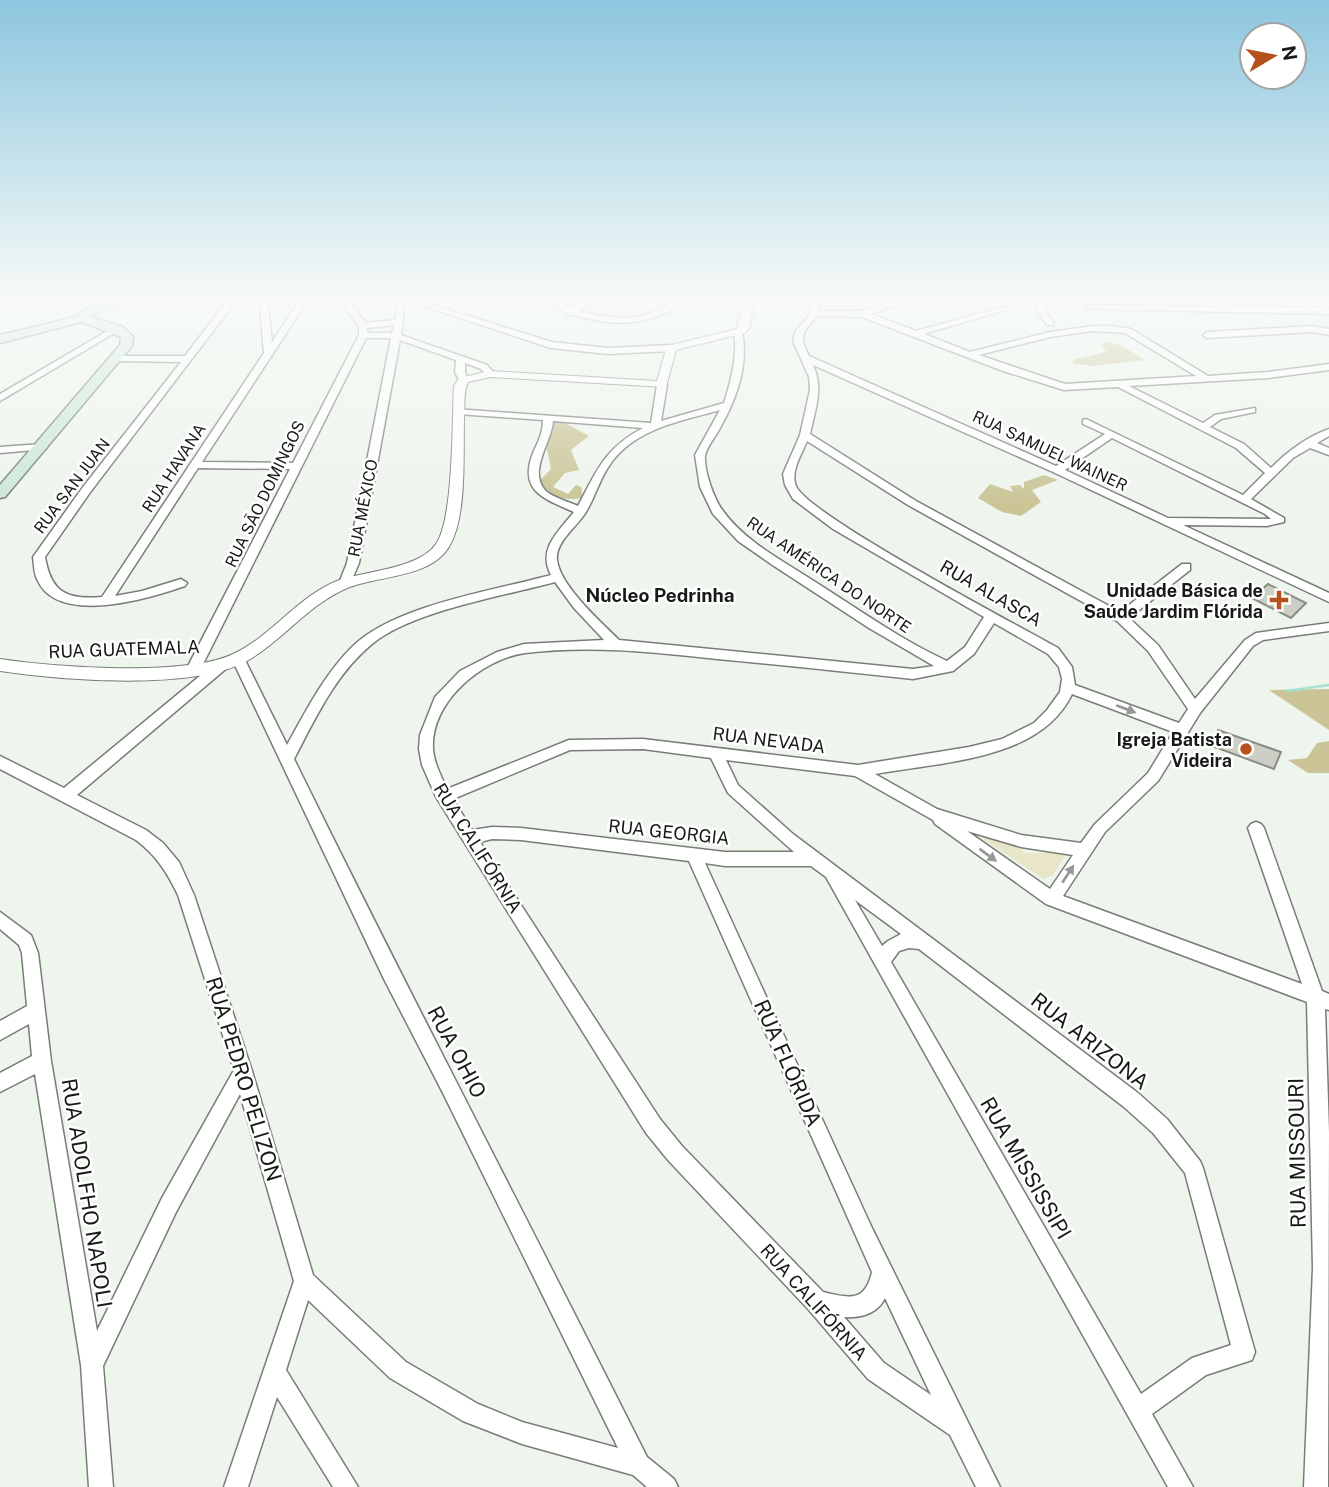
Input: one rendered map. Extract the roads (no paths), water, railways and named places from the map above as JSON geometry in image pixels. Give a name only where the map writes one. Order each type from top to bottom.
[{"type":"main road","points":[[0,494],[110,366]]},
{"type":"street","points":[[0,398],[54,366]]},
{"type":"street","name":"RUA SAN JUAN","points":[[181,366],[39,557],[42,579],[49,589],[79,601],[105,601],[152,594],[181,583]]},
{"type":"street","name":"RUA HAVANA","points":[[105,601],[259,366]]},
{"type":"street","name":"RUA SÃO DOMINGOS","points":[[194,668],[345,366]]},
{"type":"street","name":"RUA MÉXICO","points":[[345,583],[353,563],[390,366]]},
{"type":"street","points":[[64,797],[236,658],[322,596],[345,583],[419,562],[439,552],[445,542],[463,380],[460,366]]},
{"type":"street","points":[[482,366],[490,374]]},
{"type":"street","points":[[655,426],[667,366]]},
{"type":"street","name":"RUA AMÉRICA DO NORTE","points":[[738,366],[728,405],[700,455],[705,487],[721,519],[778,563],[873,625],[947,668]]},
{"type":"street","name":"RUA ALASCA","points":[[809,366],[814,377],[815,390],[805,435],[788,474],[790,485],[804,505],[1060,657],[1068,673],[1070,688]]},
{"type":"street","name":"RUA SAMUEL WAINER","points":[[824,366],[1058,470],[1329,598]]},
{"type":"street","points":[[1003,366],[1056,385],[1121,385],[1329,367]]},
{"type":"street","points":[[1186,366],[1207,379]]},
{"type":"street","points":[[463,380],[490,374],[662,385]]},
{"type":"street","points":[[1121,385],[1250,453],[1271,473]]},
{"type":"street","points":[[616,644],[599,628],[558,577],[552,564],[552,549],[581,511],[607,460],[628,442],[655,426],[728,405]]},
{"type":"street","points":[[1204,427],[1217,417],[1252,410]]},
{"type":"street","points":[[458,411],[655,426]]},
{"type":"street","points":[[548,418],[548,431],[535,456],[535,483],[544,495],[581,511]]},
{"type":"street","points":[[1086,422],[1245,499],[1276,516],[1279,522],[1163,520]]},
{"type":"street","points":[[1245,499],[1271,473],[1308,443],[1329,432]]},
{"type":"street","points":[[1058,470],[1112,434]]},
{"type":"street","points":[[805,435],[912,503],[1121,618],[1153,648],[1195,709]]},
{"type":"street","points":[[1308,443],[1329,452]]},
{"type":"street","points":[[0,450],[42,447]]},
{"type":"street","points":[[195,465],[295,466]]},
{"type":"street","points":[[1121,618],[1186,567]]},
{"type":"street","points":[[287,758],[316,706],[354,652],[379,632],[422,615],[558,577]]},
{"type":"street","points":[[947,668],[971,649],[991,616]]},
{"type":"street","points":[[1052,899],[1100,828],[1153,777],[1195,709],[1254,639],[1329,627]]},
{"type":"street","name":"RUA CALIFÓRNIA","points":[[947,668],[903,673],[616,644],[524,649],[502,656],[465,674],[440,701],[427,735],[429,765],[443,797],[653,1126],[817,1302],[876,1371],[959,1427]]},
{"type":"street","name":"RUA GUATEMALA","points":[[0,665],[29,671],[83,673],[194,668],[236,658]]},
{"type":"street","name":"RUA OHIO","points":[[236,658],[390,973],[461,1108],[639,1465]]},
{"type":"street","points":[[858,771],[1002,747],[1025,736],[1041,723],[1059,707],[1070,688],[1182,730]]},
{"type":"street","name":"RUA NEVADA","points":[[443,797],[519,763],[569,745],[643,744],[858,771],[933,814],[1021,841],[1084,850]]},
{"type":"street","name":"RUA ARIZONA","points":[[716,753],[733,789],[813,859],[1131,1100],[1160,1125],[1193,1168],[1244,1352],[1200,1366],[1138,1410]]},
{"type":"street","name":"RUA PEDRO PELIZON","points":[[0,762],[141,835],[158,848],[173,867],[186,895],[243,1070],[304,1281]]},
{"type":"street","points":[[933,814],[1052,899],[1322,1000]]},
{"type":"street","name":"RUA MISSOURI","points":[[1256,828],[1322,1000],[1326,1269],[1316,1487]]},
{"type":"street","name":"RUA GEORGIA","points":[[474,844],[521,834],[725,859],[813,859]]},
{"type":"street","name":"RUA FLÓRIDA","points":[[694,855],[883,1271],[988,1487]]},
{"type":"street","name":"RUA MISSISSIPI","points":[[832,873],[1181,1487]]},
{"type":"street","name":"RUA ADOLFHO NAPOLI","points":[[0,919],[25,940],[30,953],[42,1061],[92,1365],[101,1487]]},
{"type":"street","points":[[882,962],[894,944],[913,939],[925,942]]},
{"type":"street","points":[[0,1031],[36,1011]]},
{"type":"street","points":[[0,1083],[42,1061]]},
{"type":"street","points":[[92,1365],[169,1205],[243,1070]]},
{"type":"street","points":[[817,1302],[851,1309],[861,1307],[876,1295],[883,1271]]},
{"type":"street","points":[[236,1487],[304,1281],[398,1370],[471,1413],[522,1433],[639,1465],[666,1487]]},
{"type":"street","points":[[274,1371],[346,1487]]},
{"type":"waterway","points":[[1287,691],[1329,685]]},
{"type":"place","name":"Unidade Básica de Saúde Jardim Flórida","points":[[1279,600]]},
{"type":"place","name":"Igreja Batista Videira","points":[[1246,749]]},
{"type":"district","name":"Núcleo Pedrinha","points":[[660,595]]}]
